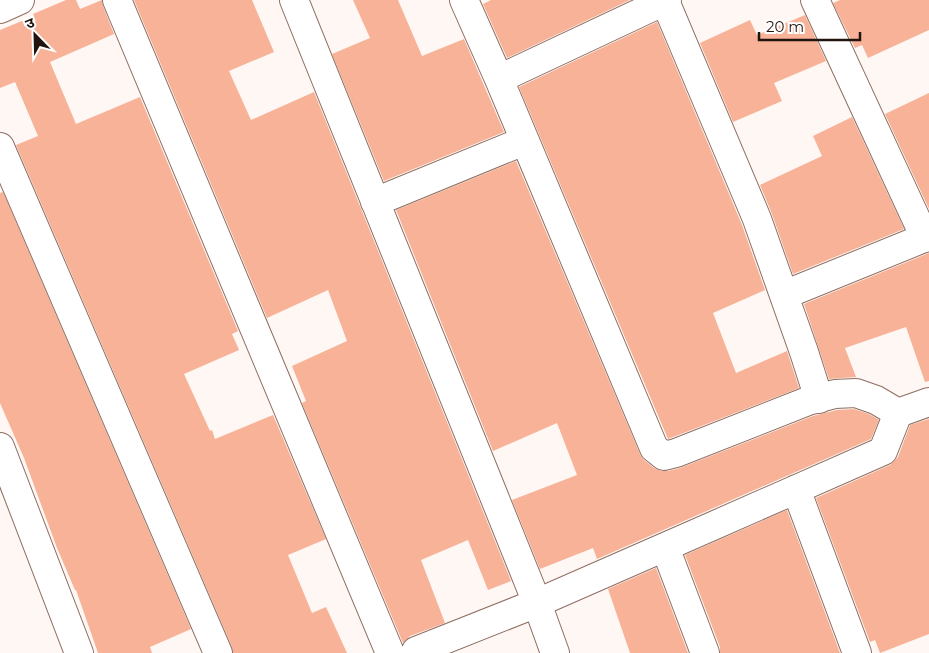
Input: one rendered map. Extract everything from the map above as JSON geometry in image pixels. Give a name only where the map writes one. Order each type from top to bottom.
[{"type":"street","points":[[0,8],[20,0]]},
{"type":"street","points":[[117,0],[409,653],[537,603],[883,451],[898,413],[929,402]]},
{"type":"street","points":[[294,0],[537,603],[555,653]]},
{"type":"street","points":[[464,0],[654,448],[664,456],[676,453],[808,401],[835,394],[856,393],[876,400],[898,413]]},
{"type":"street","points":[[499,79],[666,0],[757,219],[819,398]]},
{"type":"street","points":[[784,295],[927,237],[815,0]]},
{"type":"street","points":[[375,202],[524,141]]},
{"type":"street","points":[[0,147],[218,653]]},
{"type":"street","points":[[0,447],[79,653]]},
{"type":"street","points":[[796,489],[857,653]]},
{"type":"street","points":[[666,547],[705,653]]},
{"type":"building","points":[[66,0],[76,0],[80,9],[102,0],[114,34],[50,62],[76,124],[140,97],[238,331],[232,334],[239,350],[184,374],[215,439],[273,415],[326,539],[288,555],[312,613],[326,607],[347,653],[233,653],[16,145],[38,136],[15,82],[0,88],[0,30]]},
{"type":"building","points":[[134,0],[252,0],[274,52],[229,71],[251,120],[314,92],[511,581],[488,590],[468,540],[421,560],[445,623],[410,636],[403,643],[302,403],[306,401],[292,366],[347,341],[328,290],[267,318]]},
{"type":"building","points":[[353,0],[398,0],[422,56],[464,39],[504,132],[384,181],[332,54],[370,38]]},
{"type":"building","points":[[491,0],[630,0],[507,58],[483,4]]},
{"type":"building","points":[[840,0],[929,0],[929,30],[868,58],[862,45],[855,48],[833,3]]},
{"type":"building","points":[[805,15],[826,61],[774,83],[782,101],[733,122],[700,43],[750,20],[757,35]]},
{"type":"building","points":[[657,22],[742,225],[765,290],[713,313],[736,373],[787,351],[799,388],[668,439],[519,87]]},
{"type":"building","points":[[929,93],[929,209],[885,114]]},
{"type":"building","points":[[852,117],[904,229],[793,274],[760,185],[822,156],[813,136]]},
{"type":"building","points":[[516,161],[640,454],[654,468],[668,471],[680,468],[813,416],[837,410],[854,409],[879,420],[871,439],[597,559],[593,548],[540,569],[512,500],[577,475],[557,423],[493,451],[396,210]]},
{"type":"building","points":[[3,192],[191,629],[150,647],[152,653],[98,653],[76,590],[57,548],[24,458],[0,403],[0,193]]},
{"type":"building","points":[[929,253],[929,381],[925,382],[906,327],[845,348],[856,377],[829,379],[804,304]]},
{"type":"building","points":[[929,419],[929,634],[880,653],[875,640],[870,642],[816,498],[890,465],[898,457],[910,425]]},
{"type":"building","points":[[787,510],[840,653],[720,653],[720,647],[685,555]]},
{"type":"building","points":[[656,568],[688,653],[630,653],[608,589]]}]
